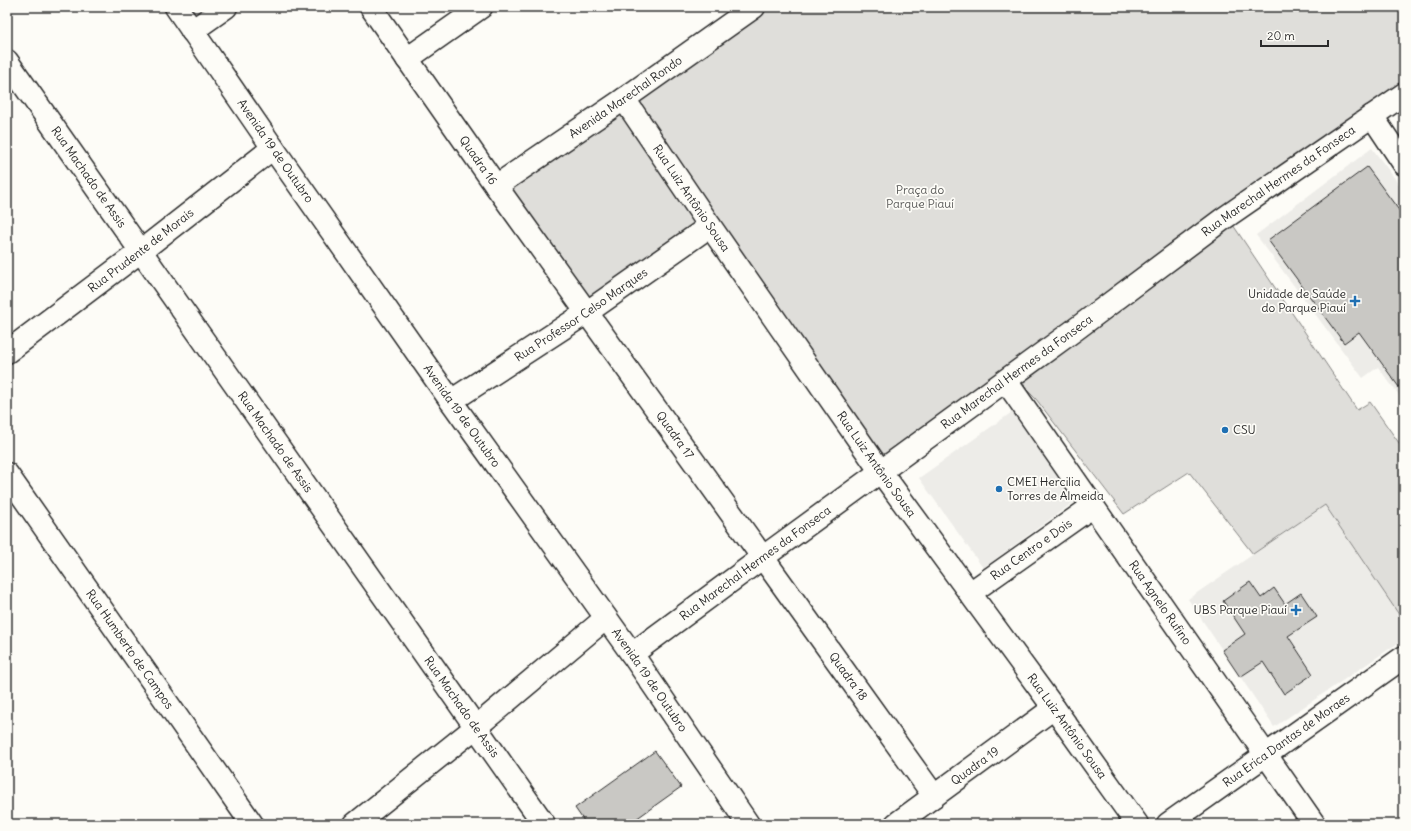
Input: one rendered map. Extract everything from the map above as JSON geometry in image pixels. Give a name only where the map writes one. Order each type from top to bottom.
[{"type":"street","name":"Avenida 19 de Outubro","points":[[176,7],[451,401],[632,654],[748,824]]},
{"type":"street","points":[[192,31],[226,7]]},
{"type":"street","name":"Quadra 16","points":[[371,7],[586,313]]},
{"type":"street","points":[[407,59],[481,7]]},
{"type":"street","name":"Avenida Marechal Rondo","points":[[496,186],[624,99],[754,7]]},
{"type":"street","name":"Rua Machado de Assis","points":[[7,61],[544,824]]},
{"type":"street","name":"Rua Marechal Hermes da Fonseca","points":[[632,654],[1006,381],[1232,212],[1404,94]]},
{"type":"street","name":"Rua Luiz Antônio Sousa","points":[[624,99],[710,226],[881,472],[1137,824]]},
{"type":"street","points":[[1372,116],[1404,164]]},
{"type":"street","name":"Rua Prudente de Morais","points":[[7,352],[141,251],[273,148]]},
{"type":"street","name":"Rua Professor Celso Marques","points":[[451,401],[586,313],[710,226]]},
{"type":"street","name":"Quadra 17","points":[[586,313],[762,558]]},
{"type":"street","name":"Rua Agnelo Rufino","points":[[1006,381],[1314,824]]},
{"type":"street","name":"Rua Humberto de Campos","points":[[7,474],[252,824]]},
{"type":"street","name":"Rua Centro e Dois","points":[[970,593],[1093,506]]},
{"type":"street","name":"Quadra 18","points":[[762,558],[934,796]]},
{"type":"street","points":[[355,824],[476,727],[606,618]]},
{"type":"street","name":"Rua Erica Dantas de Moraes","points":[[1168,824],[1404,657]]},
{"type":"street","name":"Quadra 19","points":[[896,824],[1054,708]]},
{"type":"shaded area","name":"Unidade de Saúde do Parque Piauí","points":[[1372,148],[1404,191],[1404,402],[1378,367],[1363,378],[1256,235]]},
{"type":"shaded area","name":"CMEI Hercilia Torres de Almeida","points":[[1015,410],[1078,499],[983,568],[919,478]]},
{"type":"shaded area","name":"UBS Parque Piauí","points":[[1325,505],[1404,622],[1404,639],[1274,727],[1188,599]]},
{"type":"green space","name":"Praça do Parque Piauí","points":[[748,7],[1404,7],[1404,82],[874,464],[704,217],[579,304],[500,185]]},
{"type":"green space","name":"CSU","points":[[1233,225],[1357,410],[1370,402],[1404,450],[1404,622],[1325,505],[1253,554],[1189,472],[1124,514],[1036,399],[1026,389],[1022,379]]},
{"type":"building","name":"Unidade de Saúde do Parque Piauí","points":[[1367,167],[1404,217],[1404,394],[1359,332],[1344,343],[1268,240]]},
{"type":"building","points":[[1250,582],[1261,598],[1274,588],[1285,604],[1301,593],[1317,617],[1288,636],[1313,674],[1284,694],[1263,662],[1240,677],[1222,650],[1245,634],[1223,601]]},
{"type":"building","points":[[655,751],[681,787],[629,824],[586,824],[575,808]]},
{"type":"place","name":"Unidade de Saúde do Parque Piauí","points":[[1355,301]]},
{"type":"place","name":"CSU","points":[[1225,430]]},
{"type":"place","name":"CMEI Hercilia Torres de Almeida","points":[[999,489]]},
{"type":"place","name":"UBS Parque Piauí","points":[[1296,610]]}]
